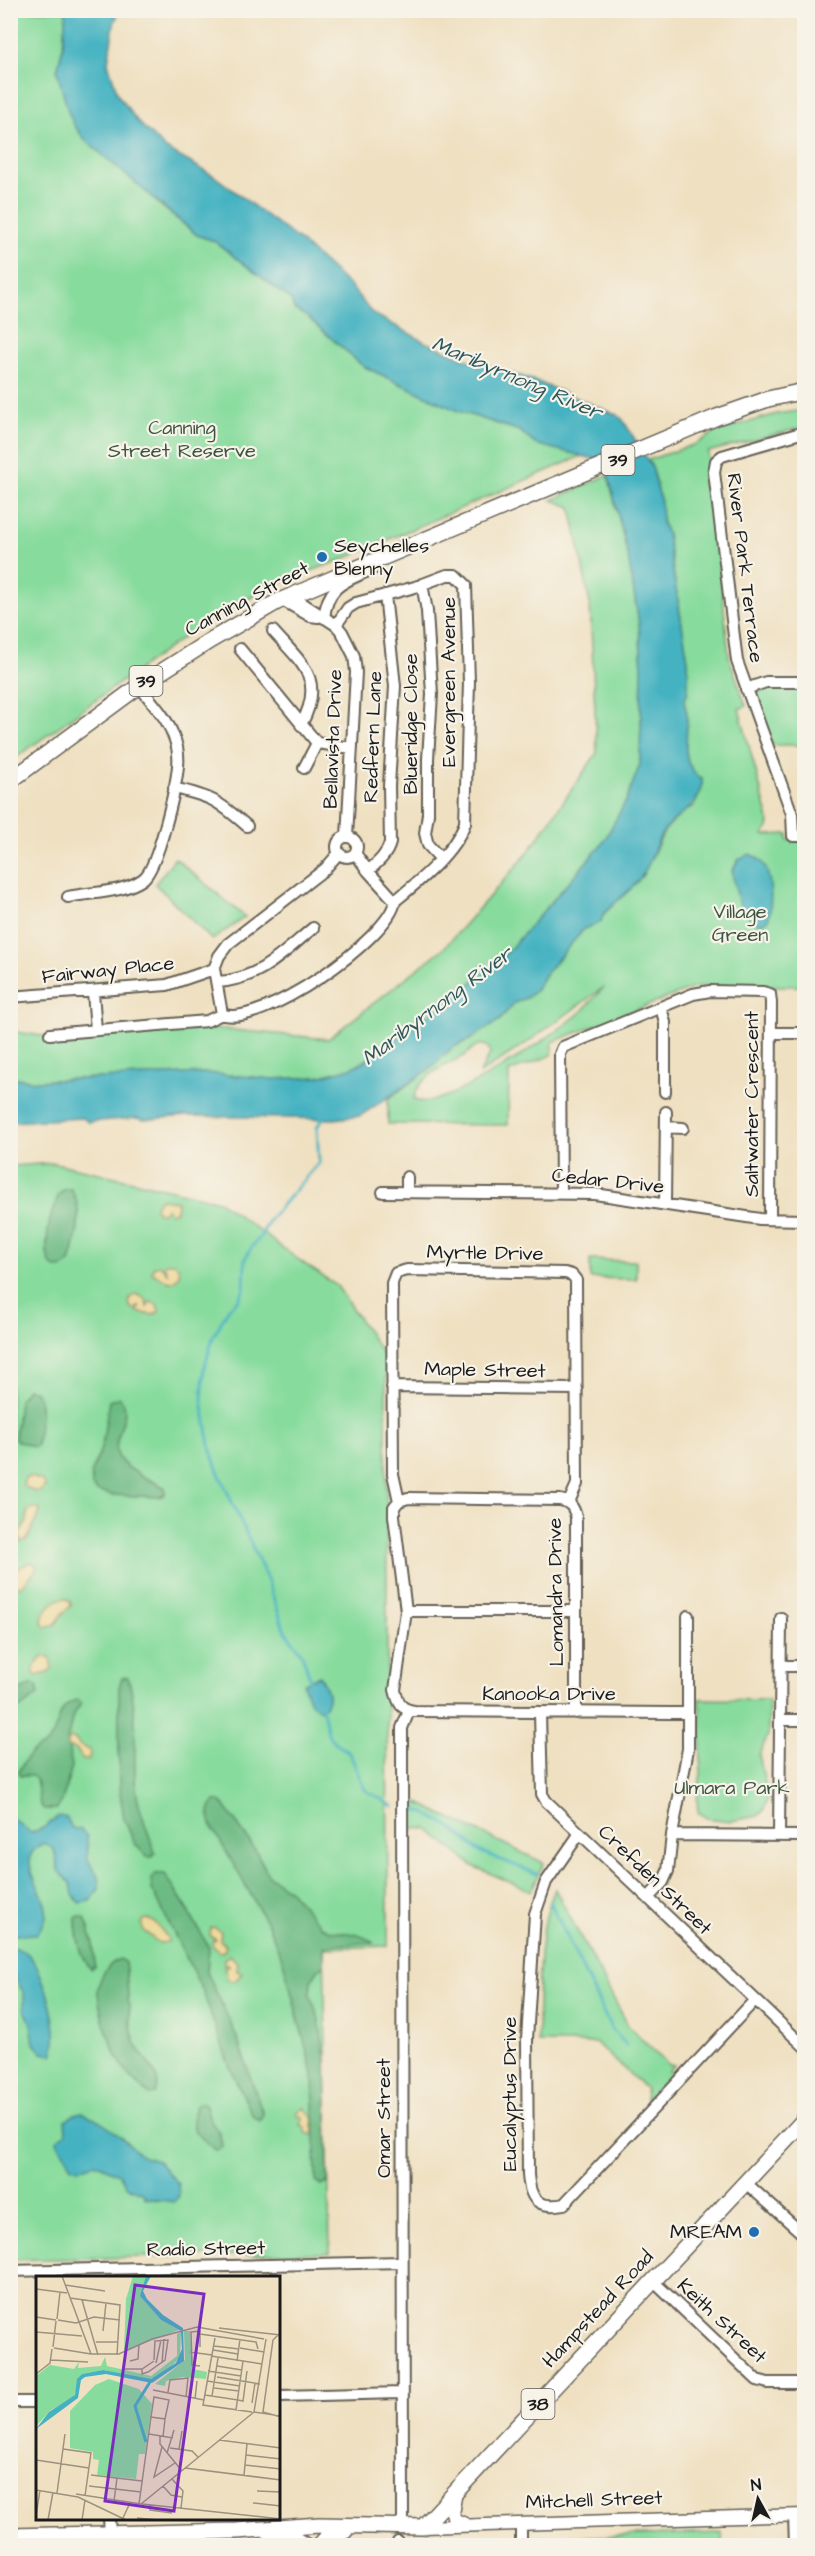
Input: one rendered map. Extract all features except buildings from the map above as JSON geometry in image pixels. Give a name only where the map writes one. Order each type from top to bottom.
[{"type":"main road","name":"Canning Street","points":[[10,781],[139,686],[211,640],[286,598],[739,408],[804,391]]},
{"type":"main road","name":"Hampstead Road","points":[[423,2527],[747,2184],[804,2120]]},
{"type":"main road","name":"Mitchell Street","points":[[10,2536],[110,2526],[261,2530],[319,2525],[423,2527]]},
{"type":"main road","points":[[261,2530],[301,2544],[307,2530],[319,2525]]},
{"type":"main road","name":"Mitchell Street","points":[[319,2546],[325,2538],[334,2533],[384,2527]]},
{"type":"street","name":"River Park Terrace","points":[[799,836],[746,689],[734,645],[714,466],[722,456],[804,432]]},
{"type":"street","points":[[324,618],[326,602],[333,590],[409,546]]},
{"type":"street","name":"Evergreen Avenue","points":[[336,625],[348,608],[447,575],[456,575],[466,585],[469,682],[466,813],[462,831],[410,891],[395,901]]},
{"type":"street","name":"Blueridge Close","points":[[422,584],[427,611],[432,694],[428,814],[425,833],[428,845],[440,858]]},
{"type":"street","name":"Redfern Lane","points":[[368,872],[381,860],[390,843],[389,786],[395,686],[385,595]]},
{"type":"street","name":"Bellavista Drive","points":[[286,598],[310,616],[324,618],[336,625],[354,656],[356,672],[347,837]]},
{"type":"street","points":[[273,631],[309,671],[312,682],[310,708],[302,725]]},
{"type":"street","points":[[240,649],[316,743],[352,748]]},
{"type":"street","points":[[746,689],[766,682],[804,682]]},
{"type":"street","points":[[68,897],[124,888],[142,880],[149,873],[156,857],[174,788],[178,765],[177,749],[174,735],[164,718],[139,686]]},
{"type":"street","points":[[304,768],[316,743]]},
{"type":"street","points":[[174,788],[215,799],[247,826]]},
{"type":"street","points":[[50,1034],[207,1021],[222,1014],[230,1017],[242,1016],[263,1011],[291,997],[373,935],[390,915],[395,901],[368,872],[355,853],[357,844],[353,839],[347,837],[339,842],[337,848],[339,854]]},
{"type":"street","points":[[339,854],[347,857],[355,853]]},
{"type":"street","points":[[222,1014],[214,969],[219,956],[228,944],[325,869],[339,854]]},
{"type":"street","points":[[217,982],[241,979],[260,971],[313,928]]},
{"type":"street","name":"Fairway Place","points":[[10,997],[167,985],[214,969]]},
{"type":"street","name":"Saltwater Crescent","points":[[561,1193],[560,1054],[563,1047],[693,994],[710,991],[763,992],[770,994],[770,1219]]},
{"type":"street","points":[[93,992],[96,1030]]},
{"type":"street","points":[[661,1008],[665,1022],[665,1092]]},
{"type":"street","points":[[771,1033],[804,1033]]},
{"type":"street","points":[[665,1204],[666,1112]]},
{"type":"street","points":[[666,1128],[682,1128]]},
{"type":"street","points":[[406,1177],[407,1191]]},
{"type":"street","name":"Cedar Drive","points":[[382,1192],[595,1194],[770,1219],[804,1220]]},
{"type":"street","name":"Myrtle Drive","points":[[399,1501],[393,1474],[392,1283],[396,1273],[408,1270],[572,1275],[578,1288],[577,1484],[569,1502]]},
{"type":"street","name":"Maple Street","points":[[393,1387],[577,1389]]},
{"type":"street","name":"Lomandra Drive","points":[[399,1501],[408,1498],[569,1502],[576,1517],[576,1713]]},
{"type":"street","points":[[399,1501],[394,1507],[394,1516],[406,1611],[395,1690],[399,1705],[409,1711]]},
{"type":"street","points":[[406,1611],[575,1611]]},
{"type":"street","points":[[648,1898],[663,1882],[668,1871],[672,1835],[688,1749],[688,1616]]},
{"type":"street","points":[[779,1836],[781,1618]]},
{"type":"street","points":[[781,1666],[804,1666]]},
{"type":"street","name":"Kanooka Drive","points":[[409,1711],[688,1713]]},
{"type":"street","name":"Omar Street","points":[[403,2527],[402,1728],[409,1711]]},
{"type":"street","name":"Crefden Street","points":[[540,1713],[542,1794],[546,1802],[804,2046]]},
{"type":"street","points":[[780,1720],[804,1720]]},
{"type":"street","name":"Eucalyptus Drive","points":[[580,1833],[546,1882],[536,1914],[527,2040],[528,2175],[529,2189],[535,2199],[542,2205],[564,2204],[755,2000]]},
{"type":"street","points":[[672,1835],[804,1836]]},
{"type":"street","points":[[747,2184],[804,2235]]},
{"type":"street","name":"Radio Street","points":[[10,2271],[104,2273],[402,2262]]},
{"type":"street","name":"Keith Street","points":[[653,2281],[757,2380],[768,2383],[804,2383]]},
{"type":"street","points":[[280,2396],[402,2393]]},
{"type":"street","points":[[10,2402],[36,2402]]},
{"type":"street","points":[[456,2491],[452,2514],[458,2522],[468,2525]]},
{"type":"street","points":[[795,2546],[799,2515]]},
{"type":"street","name":"Mitchell Street","points":[[423,2527],[799,2515]]},
{"type":"street","points":[[521,2524],[521,2546]]},
{"type":"green space","name":"Canning Street Reserve","points":[[11,11],[66,11],[63,47],[57,71],[132,178],[162,207],[197,235],[214,241],[291,300],[294,309],[306,316],[363,366],[458,411],[520,431],[535,444],[584,455],[341,560],[281,582],[209,619],[11,761]]},
{"type":"green space","name":"Village Green","points":[[804,410],[804,427],[708,452],[729,657],[746,706],[739,709],[769,820],[768,829],[763,835],[788,834],[788,840],[803,840],[804,986],[693,988],[552,1042],[552,1055],[509,1072],[508,1125],[388,1124],[388,1099],[427,1071],[453,1047],[469,1040],[500,1020],[514,1003],[535,991],[545,974],[584,929],[595,923],[643,875],[665,830],[683,812],[694,806],[702,789],[702,778],[696,776],[688,763],[686,752],[687,713],[684,702],[688,691],[688,661],[667,534],[661,516],[655,478],[648,460],[696,444],[717,431],[777,414]],"holes":[[[604,987],[570,1021],[499,1069],[447,1096],[427,1101],[414,1099],[416,1091],[426,1078],[475,1047],[485,1045],[489,1048],[490,1054],[479,1074]]]},
{"type":"green space","points":[[608,475],[628,556],[639,624],[642,668],[640,764],[627,799],[603,843],[497,964],[372,1057],[351,1068],[318,1077],[273,1079],[207,1073],[35,1081],[11,1077],[10,1031],[49,1037],[212,1028],[328,1039],[444,948],[527,854],[597,753],[590,604],[571,507],[552,500]]},
{"type":"green space","points":[[804,687],[804,745],[772,745],[755,699],[755,691],[764,688]]},
{"type":"green space","points":[[175,858],[245,917],[212,940],[155,884]]},
{"type":"green space","points":[[55,1163],[219,1201],[337,1286],[386,1359],[388,1946],[324,1948],[330,2253],[11,2260],[10,1166]]},
{"type":"green space","points":[[65,1189],[71,1189],[75,1197],[78,1206],[78,1226],[70,1263],[58,1268],[51,1264],[47,1253],[47,1238],[54,1207],[59,1195]]},
{"type":"green space","points":[[590,1260],[636,1261],[636,1279],[590,1278]]},
{"type":"green space","points":[[27,1389],[34,1390],[40,1402],[37,1445],[34,1447],[17,1441],[15,1438],[19,1400]]},
{"type":"green space","points":[[119,1397],[124,1403],[125,1410],[117,1441],[118,1456],[132,1470],[165,1488],[165,1494],[160,1497],[111,1495],[97,1491],[92,1486],[91,1474],[102,1446],[109,1401]]},
{"type":"green space","points":[[128,1677],[134,1714],[137,1795],[155,1853],[152,1857],[147,1857],[135,1844],[124,1819],[119,1786],[119,1687],[122,1678]]},
{"type":"green space","points":[[32,1684],[37,1686],[39,1694],[11,1715],[11,1695]]},
{"type":"green space","name":"Ulmara Park","points":[[700,1699],[769,1700],[768,1735],[759,1755],[768,1797],[764,1810],[758,1816],[730,1821],[707,1818],[698,1812],[697,1799],[701,1773]]},
{"type":"green space","points":[[77,1700],[81,1704],[73,1715],[67,1741],[72,1766],[62,1801],[57,1809],[44,1809],[40,1805],[36,1779],[32,1776],[20,1776],[18,1772],[30,1754],[49,1741],[66,1706]]},
{"type":"green space","points":[[412,1800],[544,1863],[531,1891],[473,1866],[427,1829],[413,1828]]},
{"type":"green space","points":[[215,1801],[220,1801],[225,1806],[256,1851],[269,1876],[290,1891],[322,1927],[330,1931],[356,1934],[375,1942],[324,1947],[324,1964],[311,1981],[310,1994],[319,2019],[326,2063],[328,2181],[326,2184],[320,2185],[316,2182],[313,2074],[283,1961],[268,1925],[211,1825],[210,1809]]},
{"type":"green space","points":[[155,1874],[165,1874],[209,1948],[207,1972],[236,2035],[263,2114],[260,2121],[253,2116],[229,2065],[203,1992],[152,1889],[151,1878]]},
{"type":"green space","points":[[555,1889],[629,2027],[668,2065],[674,2065],[668,2071],[671,2074],[646,2101],[646,2089],[596,2043],[538,2043],[541,1945],[544,1925]]},
{"type":"green space","points":[[79,1916],[85,1918],[93,1942],[95,1967],[91,1969],[79,1945],[76,1918]]},
{"type":"green space","points":[[120,1959],[125,1963],[130,2021],[134,2039],[155,2073],[157,2087],[155,2094],[150,2095],[122,2065],[112,2045],[101,2011],[98,1992],[100,1982],[104,1972]]},
{"type":"green space","points":[[199,2103],[204,2103],[220,2136],[222,2146],[217,2151],[195,2132],[193,2113]]},
{"type":"green space","points":[[722,2533],[722,2545],[527,2545],[527,2538]]},
{"type":"sand","points":[[161,1199],[177,1201],[176,1211],[170,1213],[167,1208],[163,1213],[158,1213],[155,1207]]},
{"type":"sand","points":[[165,1263],[175,1263],[179,1269],[179,1276],[174,1281],[169,1282],[152,1273],[154,1266],[160,1265],[168,1274]]},
{"type":"sand","points":[[136,1294],[146,1299],[147,1308],[149,1302],[157,1304],[159,1312],[153,1315],[137,1312],[140,1305],[132,1309],[129,1304],[130,1298]]},
{"type":"sand","points":[[31,1477],[43,1481],[45,1486],[41,1491],[36,1492],[23,1486],[25,1478]]},
{"type":"sand","points":[[32,1508],[39,1509],[40,1512],[27,1540],[21,1542],[19,1533],[27,1522],[27,1512]]},
{"type":"sand","points":[[30,1562],[36,1564],[36,1570],[22,1586],[16,1586],[12,1580],[13,1571]]},
{"type":"sand","points":[[65,1598],[70,1601],[71,1606],[56,1624],[45,1627],[42,1622],[46,1610],[53,1603]]},
{"type":"sand","points":[[42,1657],[50,1657],[52,1668],[48,1673],[36,1676],[34,1667]]},
{"type":"sand","points":[[71,1738],[90,1750],[89,1760],[83,1760],[77,1750],[67,1747],[67,1741]]},
{"type":"sand","points":[[145,1919],[158,1925],[168,1938],[168,1942],[159,1943],[144,1931],[141,1923]]},
{"type":"sand","points":[[215,1927],[221,1932],[220,1940],[226,1946],[224,1951],[220,1952],[213,1946],[212,1942],[215,1939],[210,1936],[211,1928]]},
{"type":"sand","points":[[230,1955],[238,1963],[237,1971],[242,1973],[235,1981],[228,1980],[224,1967],[230,1965],[224,1964],[224,1959]]},
{"type":"sand","points":[[305,2108],[312,2117],[314,2132],[312,2135],[306,2133],[306,2127],[300,2125],[303,2117],[298,2116],[297,2112]]},
{"type":"water","name":"Maribyrnong River","points":[[66,11],[119,11],[114,24],[108,63],[118,95],[138,122],[166,149],[214,176],[299,240],[352,288],[372,313],[425,342],[476,363],[533,380],[617,415],[623,420],[652,467],[661,502],[662,522],[667,534],[688,661],[688,691],[684,702],[687,713],[686,752],[688,763],[696,775],[702,778],[698,796],[694,803],[663,832],[649,864],[630,890],[603,914],[601,922],[584,929],[545,974],[535,991],[514,1003],[500,1020],[469,1040],[453,1047],[427,1071],[360,1116],[334,1119],[186,1116],[88,1122],[83,1118],[11,1122],[10,1077],[35,1081],[207,1073],[273,1079],[318,1077],[351,1068],[372,1057],[497,964],[603,843],[627,799],[640,764],[642,668],[639,624],[628,556],[608,473],[603,465],[594,459],[535,444],[520,431],[458,411],[363,366],[306,316],[294,309],[291,300],[214,241],[197,235],[85,140],[74,125],[68,111],[57,71],[63,47]]},
{"type":"water","points":[[750,854],[762,862],[770,883],[771,899],[768,921],[759,924],[751,919],[742,907],[732,871],[739,859]]},
{"type":"water","points":[[319,1675],[328,1693],[327,1702],[321,1710],[310,1703],[303,1684]]},
{"type":"water","points":[[58,1816],[67,1818],[72,1828],[81,1830],[87,1836],[88,1860],[98,1876],[99,1889],[90,1901],[79,1903],[73,1895],[71,1884],[58,1870],[54,1849],[44,1843],[34,1850],[30,1859],[34,1879],[44,1900],[45,1921],[37,1934],[13,1935],[10,1933],[11,1817],[31,1833],[45,1827]]},
{"type":"water","points":[[12,1946],[29,1955],[41,1975],[53,2018],[55,2045],[52,2055],[42,2053],[34,2044],[31,2024],[24,2007],[24,1994],[11,1970]]},
{"type":"water","points":[[82,2113],[95,2118],[119,2135],[143,2157],[158,2161],[178,2184],[179,2196],[174,2202],[145,2198],[144,2194],[126,2186],[119,2174],[95,2163],[78,2169],[70,2166],[57,2140],[66,2132],[65,2120]]},
{"type":"waterway","points":[[311,1681],[302,1654],[284,1629],[267,1579],[217,1469],[211,1451],[202,1400],[204,1369],[213,1337],[229,1308],[239,1299],[244,1289],[245,1259],[269,1220],[319,1163],[317,1127],[324,1116]]},
{"type":"waterway","points":[[322,1707],[329,1737],[350,1754],[365,1790],[393,1806]]},
{"type":"waterway","points":[[413,1809],[452,1828],[479,1851],[537,1874]]},
{"type":"waterway","points":[[550,1902],[612,2030],[626,2045]]},
{"type":"place","name":"Seychelles Blenny","points":[[322,557]]},
{"type":"place","name":"MREAM","points":[[754,2232]]}]
